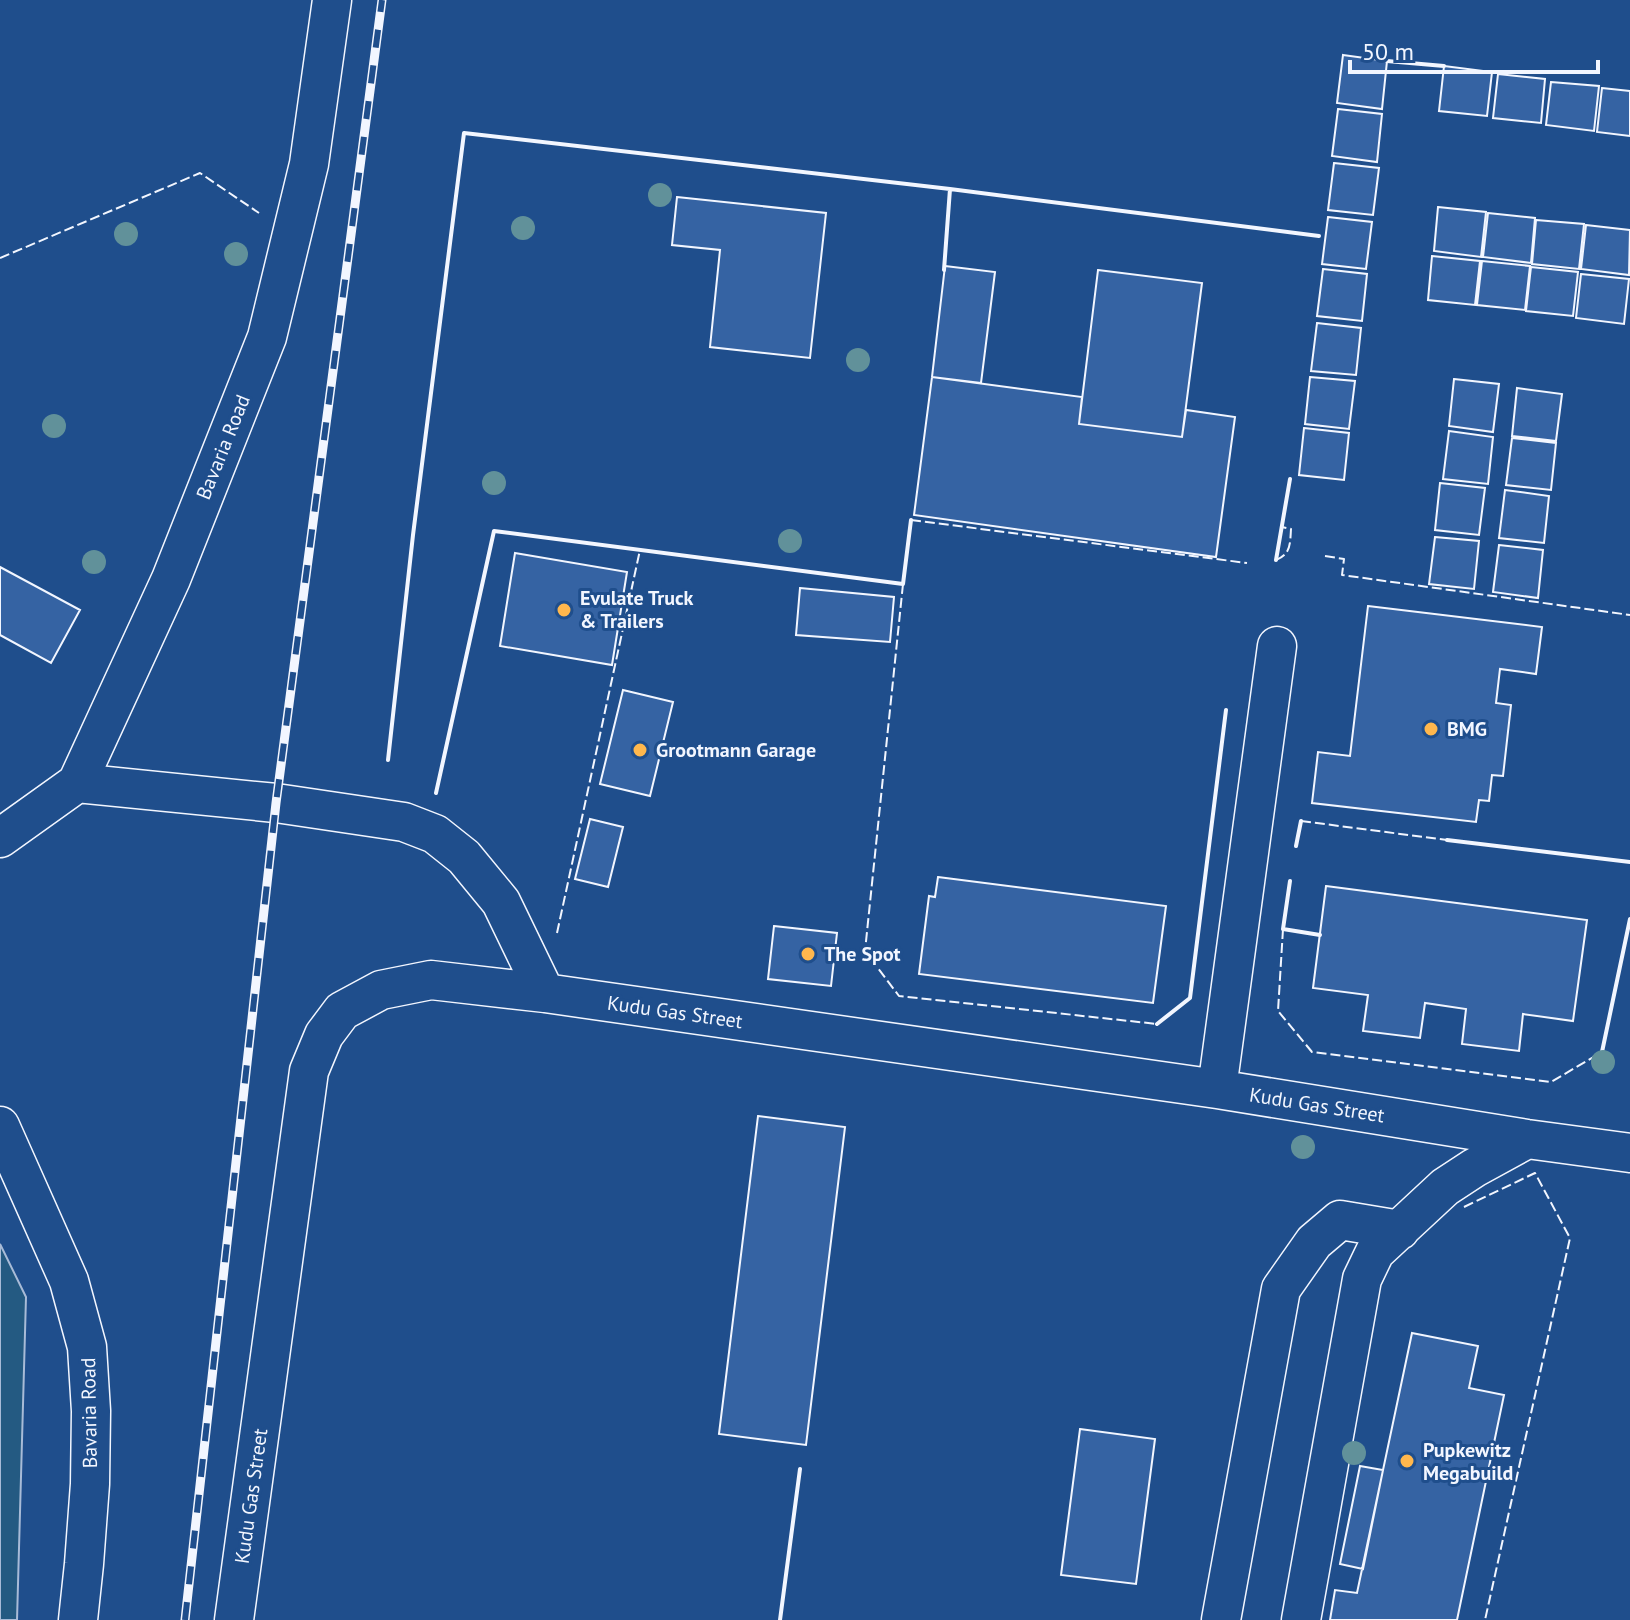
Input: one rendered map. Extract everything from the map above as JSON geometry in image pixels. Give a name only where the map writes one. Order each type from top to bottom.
[{"type":"street","name":"Bavaria Road","points":[[0,838],[77,783],[171,579],[267,337],[309,164],[332,0]]},
{"type":"street","points":[[1217,1089],[1277,646]]},
{"type":"street","points":[[77,783],[290,805],[404,822],[435,834],[464,857],[501,902],[545,993]]},
{"type":"street","name":"Kudu Gas Street","points":[[234,1620],[309,1071],[324,1035],[342,1011],[381,990],[431,980],[545,993],[1217,1089],[1630,1153]]},
{"type":"street","name":"Bavaria Road","points":[[0,1126],[69,1281],[87,1347],[91,1411],[90,1484],[78,1620]]},
{"type":"street","points":[[1301,1620],[1362,1279],[1375,1252],[1445,1187],[1527,1139]]},
{"type":"street","points":[[1221,1620],[1281,1289],[1314,1242],[1340,1220],[1400,1230]]},
{"type":"shaded area","points":[[0,1244],[26,1297],[17,1620],[0,1620]]},
{"type":"building","points":[[1343,55],[1387,61],[1382,109],[1337,103]]},
{"type":"building","points":[[1444,66],[1492,72],[1487,116],[1439,111]]},
{"type":"building","points":[[1498,74],[1545,79],[1541,123],[1493,118]]},
{"type":"building","points":[[1551,82],[1599,86],[1594,131],[1546,125]]},
{"type":"building","points":[[1602,88],[1630,91],[1630,136],[1597,132]]},
{"type":"building","points":[[1338,109],[1382,114],[1377,162],[1332,156]]},
{"type":"building","points":[[1334,163],[1379,168],[1373,215],[1328,210]]},
{"type":"building","points":[[677,197],[826,213],[810,358],[710,347],[720,250],[672,245]]},
{"type":"building","points":[[1438,207],[1486,212],[1481,257],[1434,251]]},
{"type":"building","points":[[1488,213],[1535,218],[1531,263],[1483,257]]},
{"type":"building","points":[[1328,217],[1372,222],[1366,269],[1322,264]]},
{"type":"building","points":[[1536,220],[1584,224],[1579,269],[1532,264]]},
{"type":"building","points":[[1586,225],[1630,230],[1629,275],[1581,269]]},
{"type":"building","points":[[1432,256],[1480,261],[1475,305],[1428,300]]},
{"type":"building","points":[[1482,261],[1530,266],[1525,310],[1477,305]]},
{"type":"building","points":[[945,266],[995,272],[981,383],[932,377]]},
{"type":"building","points":[[1531,267],[1578,272],[1573,316],[1526,311]]},
{"type":"building","points":[[1323,269],[1367,274],[1362,321],[1317,316]]},
{"type":"building","points":[[1098,270],[1202,283],[1182,437],[1079,424]]},
{"type":"building","points":[[1581,274],[1629,279],[1624,324],[1576,318]]},
{"type":"building","points":[[1317,323],[1361,328],[1356,375],[1311,371]]},
{"type":"building","points":[[932,377],[1082,397],[1079,424],[1182,437],[1186,410],[1235,417],[1216,557],[914,515]]},
{"type":"building","points":[[1310,377],[1355,381],[1349,429],[1305,424]]},
{"type":"building","points":[[1454,379],[1499,384],[1493,432],[1449,426]]},
{"type":"building","points":[[1517,388],[1562,394],[1556,441],[1512,436]]},
{"type":"building","points":[[1304,428],[1349,433],[1344,480],[1299,475]]},
{"type":"building","points":[[1449,431],[1493,437],[1488,484],[1443,479]]},
{"type":"building","points":[[1512,438],[1556,443],[1551,490],[1506,485]]},
{"type":"building","points":[[1440,483],[1485,488],[1479,535],[1435,530]]},
{"type":"building","points":[[1505,490],[1549,496],[1544,543],[1499,538]]},
{"type":"building","points":[[1435,537],[1479,541],[1474,589],[1429,584]]},
{"type":"building","points":[[1499,545],[1543,550],[1538,598],[1493,592]]},
{"type":"building","points":[[515,553],[627,572],[612,665],[500,646]]},
{"type":"building","points":[[0,567],[80,610],[51,663],[0,635]]},
{"type":"building","points":[[800,588],[894,597],[890,642],[796,635]]},
{"type":"building","name":"BMG","points":[[1368,606],[1542,627],[1536,674],[1500,669],[1496,703],[1511,705],[1503,776],[1492,775],[1489,801],[1479,800],[1476,822],[1312,803],[1318,752],[1350,756]]},
{"type":"building","points":[[623,690],[673,702],[650,796],[600,784]]},
{"type":"building","points":[[590,819],[623,827],[608,887],[575,879]]},
{"type":"building","points":[[938,877],[1166,906],[1153,1003],[919,974],[929,896],[935,897]]},
{"type":"building","points":[[1326,886],[1587,920],[1573,1021],[1523,1014],[1519,1051],[1462,1044],[1466,1009],[1425,1003],[1420,1038],[1363,1031],[1368,995],[1313,988]]},
{"type":"building","points":[[774,926],[837,933],[831,986],[768,979]]},
{"type":"building","points":[[758,1116],[845,1127],[806,1445],[719,1434]]},
{"type":"building","points":[[1412,1333],[1478,1346],[1469,1388],[1504,1395],[1457,1620],[1330,1620],[1335,1590],[1357,1593]]},
{"type":"building","points":[[1080,1429],[1155,1439],[1136,1584],[1061,1575]]},
{"type":"building","points":[[1360,1466],[1383,1470],[1363,1569],[1340,1564]]},
{"type":"railway","points":[[185,1620],[276,803],[382,0]]},
{"type":"fence","points":[[0,258],[200,173],[259,213]]},
{"type":"fence","points":[[911,520],[1247,563]]},
{"type":"fence","points":[[1276,560],[1285,555],[1290,544],[1291,529],[1282,527]]},
{"type":"fence","points":[[557,933],[640,550]]},
{"type":"fence","points":[[1325,556],[1344,559],[1342,575],[1630,615]]},
{"type":"fence","points":[[903,584],[865,951],[899,996],[1157,1024]]},
{"type":"fence","points":[[1301,821],[1447,840]]},
{"type":"fence","points":[[1283,929],[1278,1011],[1312,1052],[1551,1082],[1602,1052]]},
{"type":"fence","points":[[1464,1207],[1535,1173],[1570,1238],[1485,1620]]},
{"type":"wall","points":[[1387,61],[1444,66]]},
{"type":"wall","points":[[388,760],[464,133],[950,189],[944,270]]},
{"type":"wall","points":[[950,189],[1319,236]]},
{"type":"wall","points":[[1276,560],[1290,479]]},
{"type":"wall","points":[[436,793],[494,531],[903,584],[911,520]]},
{"type":"wall","points":[[1157,1024],[1190,998],[1226,710]]},
{"type":"wall","points":[[1296,846],[1301,821]]},
{"type":"wall","points":[[1447,840],[1630,862]]},
{"type":"wall","points":[[1290,881],[1283,929],[1320,935]]},
{"type":"wall","points":[[1602,1052],[1630,919]]},
{"type":"wall","points":[[780,1620],[800,1469]]},
{"type":"place","name":"Evulate Truck & Trailers","points":[[564,610]]},
{"type":"place","name":"BMG","points":[[1431,729]]},
{"type":"place","name":"Grootmann Garage","points":[[640,750]]},
{"type":"place","name":"The Spot","points":[[808,954]]},
{"type":"place","name":"Pupkewitz Megabuild","points":[[1407,1461]]}]
